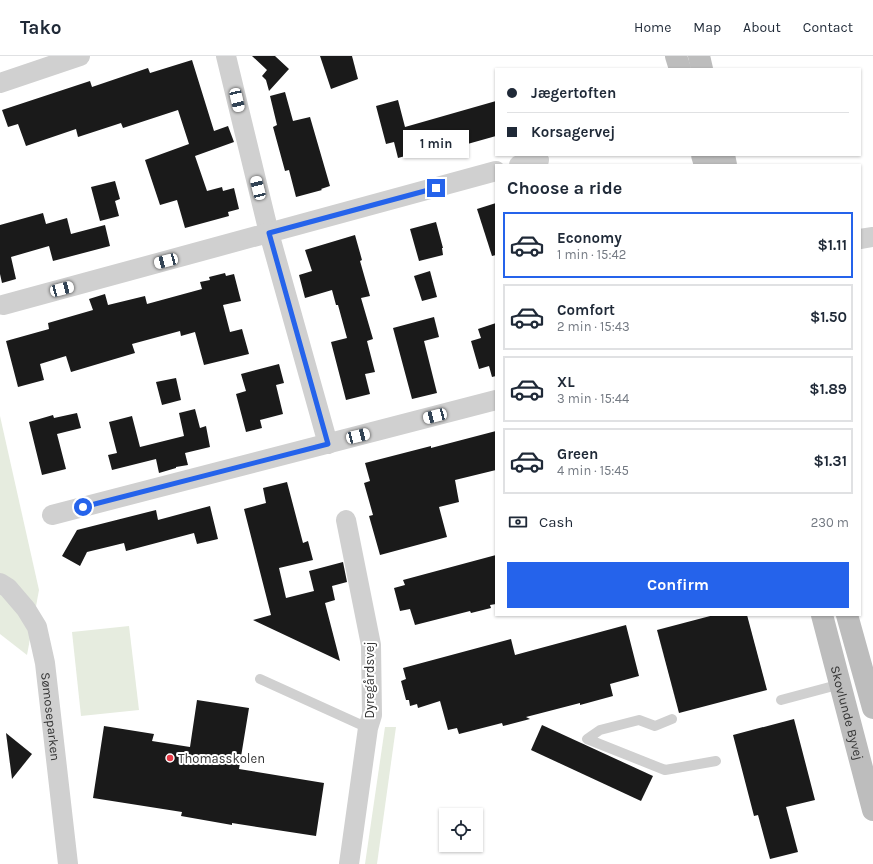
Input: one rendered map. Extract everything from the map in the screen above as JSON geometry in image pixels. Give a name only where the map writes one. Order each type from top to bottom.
[{"type":"main road","points":[[676,56],[680,68]]},
{"type":"main road","points":[[699,56],[702,68]]},
{"type":"main road","name":"Skovlunde Byvej","points":[[822,616],[873,810]]},
{"type":"main road","name":"Skovlunde Byvej","points":[[847,616],[873,708]]},
{"type":"street","points":[[0,83],[29,64],[80,56]]},
{"type":"street","points":[[226,56],[269,233],[328,444]]},
{"type":"street","points":[[523,164],[539,160]]},
{"type":"street","points":[[2,305],[495,171]]},
{"type":"street","points":[[861,239],[873,237]]},
{"type":"street","points":[[52,515],[495,400]]},
{"type":"street","name":"Dyregårdsvej","points":[[346,520],[372,645],[372,715],[368,728],[349,864]]},
{"type":"street","name":"Sømoseparken","points":[[0,583],[8,588],[26,609],[37,627],[45,663],[68,864]]},
{"type":"lane","points":[[260,679],[368,728]]},
{"type":"lane","points":[[781,700],[840,684]]},
{"type":"lane","points":[[672,719],[655,726],[639,720],[600,730],[587,739],[665,770],[716,761]]},
{"type":"shaded area","points":[[0,416],[39,590],[27,655],[0,634]]},
{"type":"shaded area","points":[[129,626],[139,710],[81,716],[72,632]]},
{"type":"shaded area","points":[[385,727],[396,727],[377,864],[365,864]]},
{"type":"building","points":[[252,56],[275,56],[289,69],[269,91],[266,80],[262,76],[267,70]]},
{"type":"building","points":[[320,56],[352,56],[358,79],[331,89]]},
{"type":"building","points":[[192,60],[214,131],[228,126],[234,142],[195,156],[207,191],[222,187],[223,191],[234,188],[239,209],[228,212],[229,216],[185,228],[177,200],[160,205],[145,160],[189,144],[178,110],[123,128],[121,123],[78,137],[76,129],[26,146],[18,124],[8,127],[2,110],[90,81],[92,87],[148,68],[150,73]]},
{"type":"building","points":[[285,92],[293,121],[310,117],[330,186],[321,189],[322,190],[296,197],[289,170],[285,171],[273,127],[277,125],[270,96]]},
{"type":"building","points":[[398,100],[405,127],[495,101],[495,136],[439,152],[438,147],[398,158],[394,142],[386,144],[376,106]]},
{"type":"building","points":[[115,181],[120,199],[115,201],[119,216],[100,221],[91,187]]},
{"type":"building","points":[[495,203],[495,255],[492,256],[477,209]]},
{"type":"building","points":[[43,213],[46,224],[67,218],[71,234],[105,225],[110,246],[53,261],[49,246],[11,257],[16,279],[2,283],[0,274],[0,225]]},
{"type":"building","points":[[436,222],[443,248],[443,255],[419,261],[410,229]]},
{"type":"building","points":[[355,235],[362,260],[360,261],[370,296],[361,298],[373,339],[367,341],[375,372],[365,374],[370,394],[346,400],[331,342],[347,338],[338,305],[336,305],[332,290],[305,298],[299,275],[312,271],[305,250]]},
{"type":"building","points":[[430,271],[437,297],[422,301],[414,276]]},
{"type":"building","points":[[225,273],[226,276],[234,274],[241,301],[223,305],[230,332],[242,329],[249,354],[204,365],[195,332],[181,336],[180,331],[132,344],[135,353],[71,372],[66,356],[40,364],[44,380],[18,387],[6,341],[49,329],[48,323],[93,310],[89,299],[105,294],[108,305],[145,296],[147,304],[202,289],[200,282],[210,280],[209,277]]},
{"type":"building","points":[[434,317],[439,337],[424,341],[437,393],[412,399],[393,328]]},
{"type":"building","points":[[495,323],[495,376],[492,377],[489,366],[479,369],[471,341],[481,338],[478,329]]},
{"type":"building","points":[[279,364],[284,383],[276,385],[283,414],[260,420],[262,428],[246,432],[236,394],[246,391],[241,374]]},
{"type":"building","points":[[176,378],[181,400],[162,405],[156,382]]},
{"type":"building","points":[[195,409],[200,428],[206,426],[210,447],[185,453],[188,465],[176,467],[159,473],[156,459],[112,470],[108,455],[117,453],[109,422],[132,416],[140,447],[184,436],[179,413]]},
{"type":"building","points":[[77,413],[81,428],[57,434],[66,469],[42,475],[29,422],[53,415],[54,418]]},
{"type":"building","points":[[495,431],[495,470],[455,480],[459,502],[439,507],[447,537],[380,555],[369,516],[373,515],[364,483],[370,481],[365,463],[431,446],[431,448]]},
{"type":"building","points":[[287,482],[303,543],[308,541],[313,560],[279,568],[286,598],[314,591],[309,571],[343,562],[347,582],[332,586],[335,600],[325,603],[340,661],[253,620],[271,615],[244,509],[266,503],[263,488]]},
{"type":"building","points":[[210,506],[218,539],[197,544],[194,533],[126,551],[124,543],[87,552],[80,566],[62,556],[77,530],[156,510],[158,520]]},
{"type":"building","points":[[495,555],[495,604],[490,605],[491,608],[471,613],[470,611],[415,625],[410,609],[400,611],[394,588],[405,585],[403,580]]},
{"type":"building","points":[[710,616],[747,616],[767,690],[679,713],[657,630]]},
{"type":"building","points":[[626,625],[639,676],[610,684],[613,696],[526,717],[530,719],[503,726],[502,723],[459,734],[457,728],[448,730],[440,701],[418,708],[417,704],[410,706],[409,700],[406,700],[401,681],[406,679],[403,668],[511,639],[515,655]]},
{"type":"building","name":"Thomasskolen","points":[[197,700],[249,708],[239,769],[324,783],[316,836],[232,823],[232,825],[181,816],[182,812],[93,798],[104,726],[154,734],[152,741],[190,747]]},
{"type":"building","points":[[794,719],[815,800],[786,807],[798,852],[770,859],[758,815],[754,816],[733,735]]},
{"type":"building","points":[[542,725],[653,776],[641,801],[531,750]]},
{"type":"building","points":[[6,733],[32,754],[12,779]]},
{"type":"place","name":"Thomasskolen","points":[[170,758]]},
{"type":"route","points":[[83,507],[328,444],[269,233],[436,188]]}]
